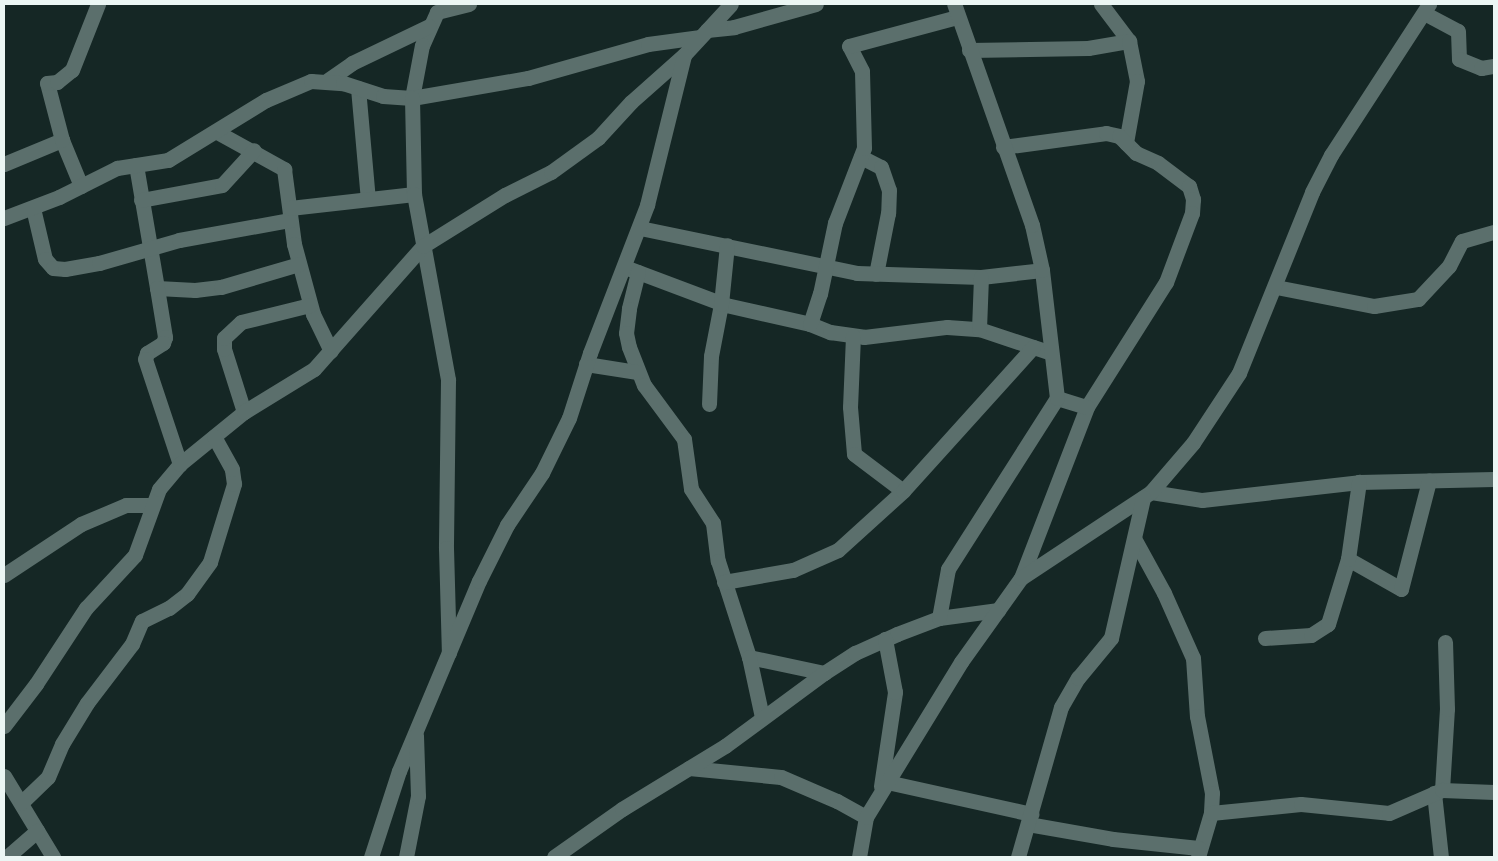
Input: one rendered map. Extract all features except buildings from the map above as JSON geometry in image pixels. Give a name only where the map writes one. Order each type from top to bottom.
[{"type":"street","points":[[81,186],[62,140],[47,83],[57,82],[72,70],[98,4]]},
{"type":"street","points":[[449,653],[446,548],[448,380],[414,194],[412,98],[422,45],[438,8],[468,4]]},
{"type":"street","points":[[4,726],[36,684],[86,608],[135,555],[151,505],[159,488],[180,464],[244,412],[314,369],[423,246],[505,195],[551,172],[598,138],[631,102],[684,56],[731,4]]},
{"type":"street","points":[[4,218],[33,208],[117,168],[168,160],[217,132],[266,100],[311,81],[328,80],[383,96],[412,98],[528,78],[648,44],[734,27],[816,4]]},
{"type":"street","points":[[1101,4],[1129,41],[1137,81],[1126,143]]},
{"type":"street","points":[[1021,578],[1147,495],[1194,443],[1239,373],[1276,287],[1312,192],[1331,155],[1426,8],[1458,30],[1459,59],[1481,68],[1494,66]]},
{"type":"street","points":[[810,324],[820,294],[824,264],[844,196],[861,157],[866,130],[862,71],[850,46],[956,10],[968,50],[1032,224],[1042,270],[1057,398],[948,569],[939,618]]},
{"type":"street","points":[[328,80],[352,63],[429,26]]},
{"type":"street","points":[[968,50],[1088,48],[1129,41]]},
{"type":"street","points":[[684,56],[631,269],[626,333],[637,372],[684,439],[691,488],[713,523],[724,582],[749,656],[762,717]]},
{"type":"street","points":[[358,88],[368,199]]},
{"type":"street","points":[[217,132],[254,150],[284,169],[299,264],[310,304],[331,351]]},
{"type":"street","points":[[860,857],[866,817],[883,787],[961,662],[1021,578],[1087,408],[1166,282],[1192,214],[1189,186],[1158,163],[1136,153],[1119,136],[1106,133],[1003,147]]},
{"type":"street","points":[[4,164],[62,140]]},
{"type":"street","points":[[142,200],[222,185],[254,150]]},
{"type":"street","points":[[861,157],[881,167],[889,190],[888,213],[876,274]]},
{"type":"street","points":[[136,166],[165,336],[163,343],[147,353],[146,359],[180,464]]},
{"type":"street","points":[[33,208],[40,250],[53,268],[65,269],[98,263],[290,214],[368,199],[414,194]]},
{"type":"street","points":[[640,228],[824,264],[856,273],[981,277],[1042,270]]},
{"type":"street","points":[[1276,287],[1374,306],[1418,299],[1449,266],[1462,241],[1494,232]]},
{"type":"street","points":[[709,404],[711,356],[721,304],[727,245]]},
{"type":"street","points":[[157,288],[221,287],[299,264]]},
{"type":"street","points":[[631,269],[721,304],[810,324],[853,336],[886,337],[947,327],[979,329],[1051,353]]},
{"type":"street","points":[[371,857],[399,771],[449,653],[503,533],[529,497],[569,418],[586,364],[631,269]]},
{"type":"street","points":[[979,329],[981,277]]},
{"type":"street","points":[[244,412],[224,349],[224,338],[241,322],[310,304]]},
{"type":"street","points":[[853,336],[850,407],[854,454],[904,491]]},
{"type":"street","points":[[724,582],[794,570],[838,550],[904,491],[1033,347]]},
{"type":"street","points":[[586,364],[637,372]]},
{"type":"street","points":[[1057,398],[1087,408]]},
{"type":"street","points":[[21,803],[48,776],[67,736],[87,703],[132,644],[142,621],[169,608],[187,594],[210,562],[234,484],[232,469],[214,436]]},
{"type":"street","points":[[1147,495],[1202,500],[1359,482],[1494,479]]},
{"type":"street","points":[[1348,558],[1401,589],[1429,481]]},
{"type":"street","points":[[1265,638],[1311,635],[1325,628],[1330,620],[1348,558],[1359,482]]},
{"type":"street","points":[[1018,857],[1068,692],[1111,638],[1147,495]]},
{"type":"street","points":[[5,568],[81,524],[126,505],[151,505]]},
{"type":"street","points":[[883,787],[1030,819],[1094,836],[1199,853],[1210,813],[1211,782],[1198,716],[1193,658],[1164,594],[1135,540]]},
{"type":"street","points":[[554,857],[622,809],[689,768],[824,673],[885,639],[939,618],[998,610]]},
{"type":"street","points":[[883,787],[895,692],[885,639]]},
{"type":"street","points":[[1442,857],[1438,792],[1447,709],[1445,642]]},
{"type":"street","points":[[749,656],[824,673]]},
{"type":"street","points":[[406,857],[418,796],[415,732]]},
{"type":"street","points":[[689,768],[781,777],[837,801],[866,817]]},
{"type":"street","points":[[4,776],[53,857]]},
{"type":"street","points":[[1210,813],[1301,804],[1389,812],[1438,792],[1494,792]]},
{"type":"street","points":[[7,857],[38,831]]}]
